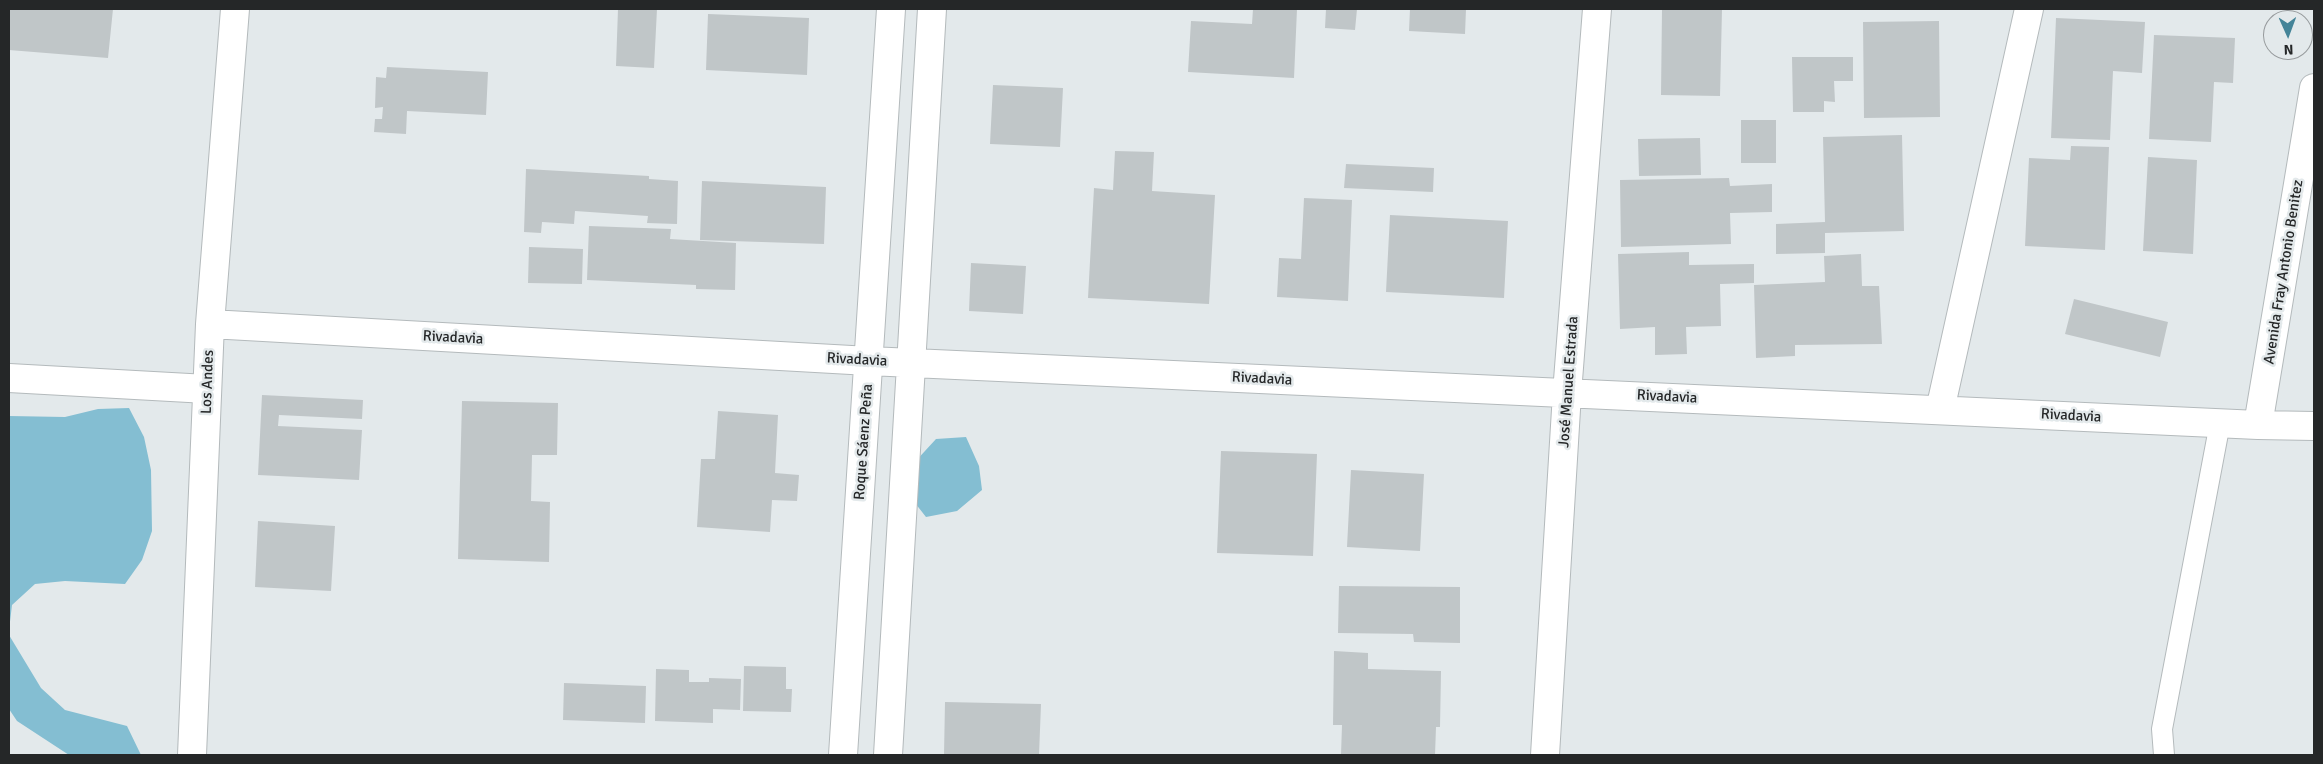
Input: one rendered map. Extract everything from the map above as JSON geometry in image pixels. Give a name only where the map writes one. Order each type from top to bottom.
[{"type":"street","name":"Los Andes","points":[[192,755],[210,324],[235,9]]},
{"type":"street","name":"Roque Sáenz Peña","points":[[844,755],[890,9]]},
{"type":"street","points":[[888,755],[932,9]]},
{"type":"street","name":"José Manuel Estrada","points":[[1545,755],[1567,393],[1597,9]]},
{"type":"street","points":[[1940,410],[2029,9]]},
{"type":"street","name":"Avenida Fray Antonio Benitez","points":[[2258,425],[2314,88]]},
{"type":"street","name":"Rivadavia","points":[[210,324],[869,361],[2258,425],[2314,426]]},
{"type":"street","points":[[9,378],[207,389]]},
{"type":"lane","points":[[2164,755],[2162,729],[2220,423]]},
{"type":"shaded area","points":[[129,408],[144,437],[151,470],[152,531],[142,560],[125,584],[65,581],[35,584],[12,605],[9,630],[9,416],[65,417],[98,409]]},
{"type":"shaded area","points":[[966,437],[979,466],[982,490],[957,511],[926,517],[908,494],[913,464],[936,439]]},
{"type":"shaded area","points":[[9,635],[41,688],[65,710],[127,726],[141,755],[69,755],[17,721],[9,709]]},
{"type":"building","points":[[9,9],[113,9],[108,58],[9,50]]},
{"type":"building","points":[[618,9],[657,9],[654,68],[616,66]]},
{"type":"building","points":[[1253,9],[1297,9],[1294,78],[1188,72],[1191,21],[1252,24]]},
{"type":"building","points":[[1326,9],[1357,9],[1355,30],[1325,28]]},
{"type":"building","points":[[1410,9],[1466,9],[1465,34],[1409,31]]},
{"type":"building","points":[[1662,9],[1722,9],[1720,96],[1661,95]]},
{"type":"building","points":[[708,14],[809,18],[807,75],[706,70]]},
{"type":"building","points":[[2056,18],[2145,22],[2142,73],[2113,71],[2110,140],[2051,138]]},
{"type":"building","points":[[1939,21],[1940,117],[1864,118],[1863,22]]},
{"type":"building","points":[[2154,35],[2235,38],[2233,83],[2214,82],[2211,142],[2149,139]]},
{"type":"building","points":[[1792,57],[1853,57],[1853,81],[1834,81],[1835,102],[1824,101],[1824,112],[1793,112]]},
{"type":"building","points":[[387,67],[488,72],[486,115],[407,111],[406,134],[374,132],[375,119],[382,119],[383,107],[375,108],[376,77],[386,78]]},
{"type":"building","points":[[993,85],[1063,88],[1060,147],[990,144]]},
{"type":"building","points":[[1741,120],[1776,120],[1776,163],[1741,163]]},
{"type":"building","points":[[1902,135],[1904,231],[1825,233],[1825,253],[1776,254],[1776,224],[1825,222],[1823,137]]},
{"type":"building","points":[[1700,138],[1701,175],[1639,176],[1638,139]]},
{"type":"building","points":[[2071,146],[2109,147],[2105,250],[2025,246],[2029,158],[2070,160]]},
{"type":"building","points":[[1115,151],[1154,152],[1152,191],[1215,195],[1209,304],[1088,298],[1094,188],[1113,190]]},
{"type":"building","points":[[2148,157],[2197,160],[2193,254],[2143,251]]},
{"type":"building","points":[[1346,164],[1434,168],[1433,192],[1344,188]]},
{"type":"building","points":[[526,169],[649,176],[649,179],[678,181],[677,224],[647,223],[648,216],[575,211],[574,224],[542,222],[541,233],[524,232]]},
{"type":"building","points":[[1729,178],[1730,186],[1772,184],[1772,212],[1730,213],[1731,244],[1621,247],[1620,180]]},
{"type":"building","points":[[702,181],[826,187],[824,244],[700,240]]},
{"type":"building","points":[[1304,198],[1352,200],[1348,301],[1277,297],[1279,258],[1301,259]]},
{"type":"building","points":[[1390,215],[1508,221],[1504,298],[1386,292]]},
{"type":"building","points":[[589,226],[671,229],[670,239],[736,243],[735,290],[696,289],[696,285],[587,280]]},
{"type":"building","points":[[529,247],[583,249],[582,284],[528,283]]},
{"type":"building","points":[[1689,252],[1689,265],[1754,264],[1754,283],[1720,284],[1721,326],[1686,327],[1687,354],[1655,355],[1655,327],[1620,329],[1618,254]]},
{"type":"building","points":[[1861,254],[1862,286],[1879,286],[1882,344],[1795,345],[1795,356],[1756,358],[1754,285],[1825,282],[1824,256]]},
{"type":"building","points":[[971,263],[1026,266],[1023,314],[969,311]]},
{"type":"building","points":[[2074,299],[2168,322],[2160,357],[2065,334]]},
{"type":"building","points":[[262,395],[363,400],[362,419],[279,415],[278,426],[362,430],[359,480],[258,475]]},
{"type":"building","points":[[462,401],[558,403],[557,455],[532,455],[531,501],[550,502],[549,562],[458,559]]},
{"type":"building","points":[[718,411],[778,415],[775,473],[799,475],[797,501],[772,500],[770,532],[697,527],[701,459],[715,459]]},
{"type":"building","points":[[1221,451],[1317,454],[1313,556],[1217,553]]},
{"type":"building","points":[[1351,470],[1424,474],[1420,551],[1347,547]]},
{"type":"building","points":[[258,521],[335,526],[331,591],[255,587]]},
{"type":"building","points":[[1339,586],[1460,587],[1460,643],[1414,642],[1413,634],[1338,633]]},
{"type":"building","points":[[1334,651],[1368,653],[1368,669],[1441,671],[1440,727],[1436,727],[1435,755],[1341,755],[1342,725],[1333,725]]},
{"type":"building","points":[[744,666],[786,667],[786,689],[792,689],[791,712],[743,711]]},
{"type":"building","points":[[656,669],[689,670],[689,682],[709,682],[709,678],[741,679],[740,710],[713,709],[713,723],[655,721]]},
{"type":"building","points":[[564,683],[646,686],[645,723],[563,720]]},
{"type":"building","points":[[945,702],[1041,704],[1039,755],[944,755]]}]
